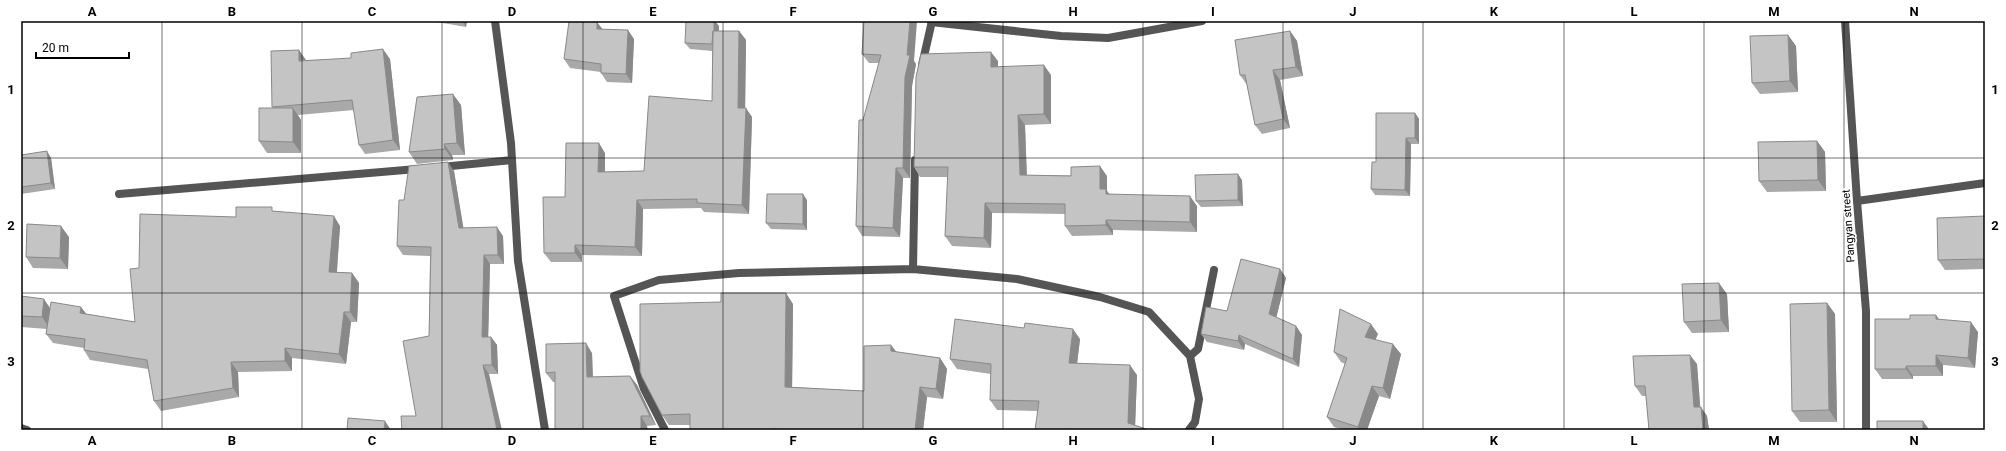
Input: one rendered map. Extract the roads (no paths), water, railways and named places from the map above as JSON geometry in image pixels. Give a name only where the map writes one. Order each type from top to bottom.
[{"type":"street","points":[[495,21],[512,160],[518,261],[545,430]]},
{"type":"street","points":[[920,72],[932,22],[1061,36],[1108,38],[1202,21]]},
{"type":"street","name":"Pangyan street","points":[[1845,21],[1866,311],[1866,430]]},
{"type":"street","points":[[913,269],[916,150]]},
{"type":"street","points":[[119,194],[512,160]]},
{"type":"street","points":[[1857,201],[1985,183]]},
{"type":"street","points":[[665,430],[644,389],[614,296],[659,280],[739,273],[913,269],[1017,279],[1100,297],[1149,312],[1190,356],[1199,399],[1195,422],[1189,430]]},
{"type":"street","points":[[1190,356],[1198,349],[1214,270]]},
{"type":"street","points":[[21,428],[27,430]]}]
